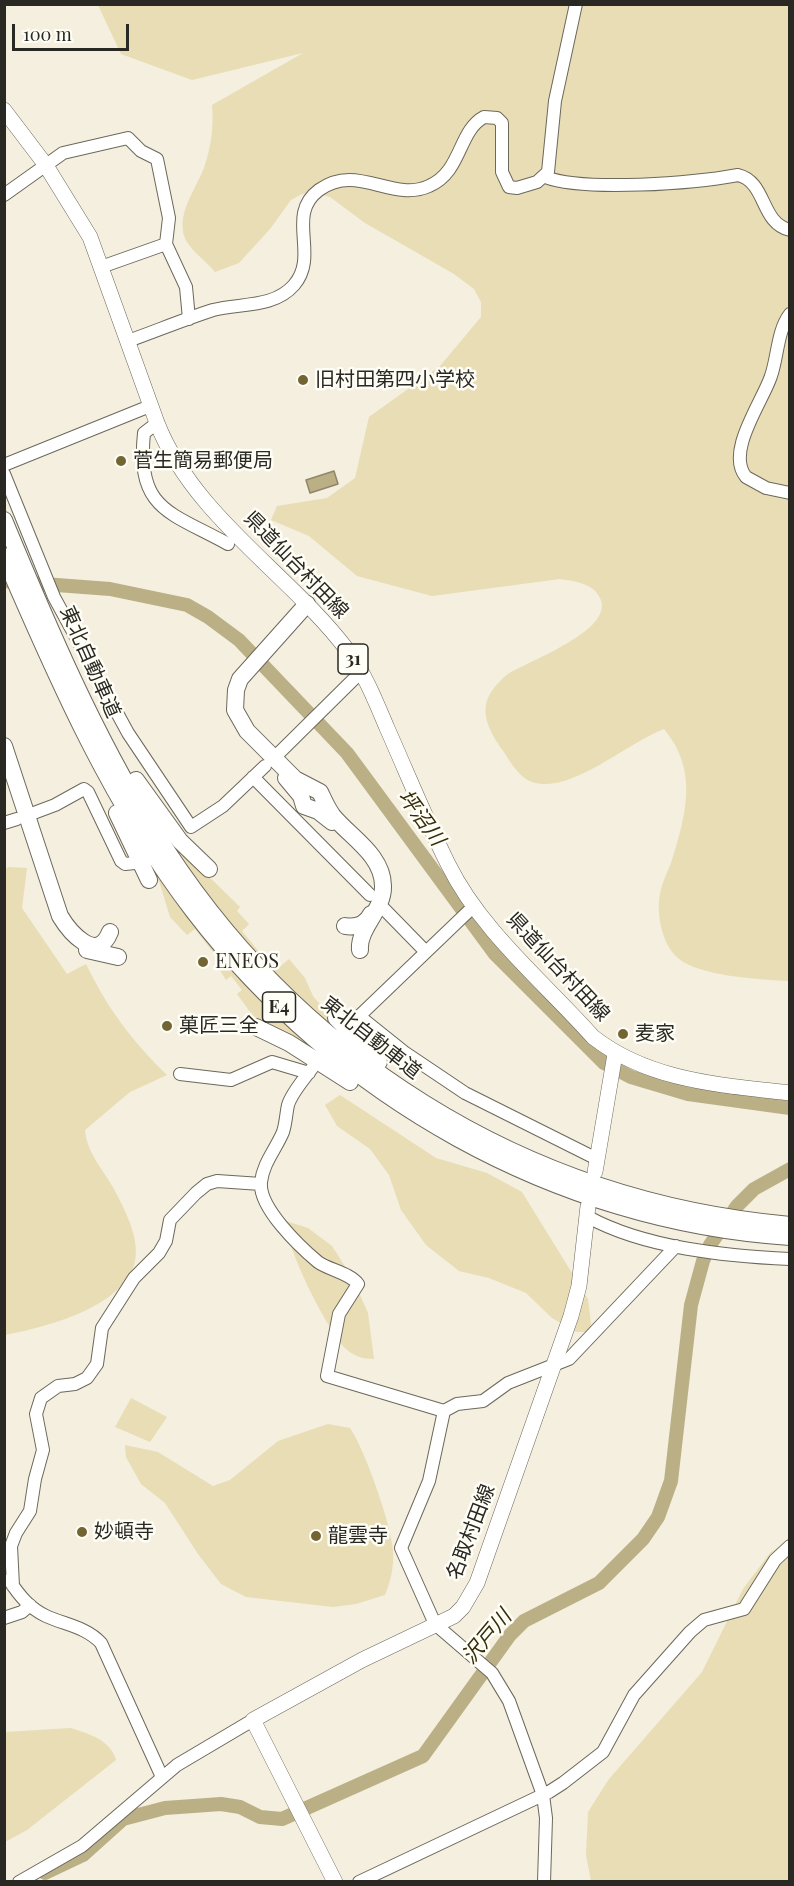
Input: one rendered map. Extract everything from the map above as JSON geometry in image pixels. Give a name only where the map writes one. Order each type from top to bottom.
[{"type":"highway","name":"東北自動車道","points":[[4,520],[13,564],[37,602],[115,789],[171,879],[221,945],[281,1009],[345,1066],[444,1131],[515,1160],[611,1204],[740,1225],[789,1237]]},
{"type":"highway","points":[[37,602],[130,771],[180,842],[209,869]]},
{"type":"highway","points":[[37,602],[38,650],[149,880]]},
{"type":"highway","points":[[307,604],[244,669],[229,697],[233,721],[295,789],[304,806],[323,814],[360,849],[377,877],[378,894],[368,919],[353,927],[345,926]]},
{"type":"highway","points":[[244,669],[234,701],[235,710],[242,724],[295,778],[320,792],[324,804],[369,852],[382,876],[381,898],[364,932],[360,950]]},
{"type":"highway","points":[[4,746],[60,916],[72,935],[82,942],[96,945],[103,942],[110,932]]},
{"type":"highway","points":[[4,764],[51,905],[65,934],[81,949],[118,957]]},
{"type":"highway","points":[[349,1019],[360,1045],[408,1085],[454,1115],[495,1136],[515,1160]]},
{"type":"highway","points":[[256,1027],[289,1043],[435,1132],[479,1155],[515,1160]]},
{"type":"highway","name":"東北自動車道","points":[[740,1225],[789,1225]]},
{"type":"main road","name":"県道仙台村田線","points":[[4,110],[45,164],[90,237],[150,406],[175,459],[205,500],[307,604],[348,652],[361,672],[468,912],[593,1037],[615,1056],[699,1083],[789,1093]]},
{"type":"main road","points":[[596,1166],[615,1056]]},
{"type":"main road","name":"名取村田線","points":[[253,1720],[362,1660],[454,1616],[463,1607],[477,1583],[555,1366],[579,1286],[588,1211]]},
{"type":"main road","points":[[253,1720],[334,1881]]},
{"type":"street","points":[[128,341],[216,310],[275,299],[285,294],[296,283],[303,268],[306,250],[302,214],[313,196],[321,189],[348,180],[363,179],[397,190],[429,186],[453,167],[473,126],[484,117],[496,118],[502,123],[502,172],[509,187],[530,185],[545,177],[550,167],[555,101],[576,4]]},
{"type":"street","points":[[4,195],[45,164],[69,151],[128,138],[141,151],[157,159],[168,218],[166,244],[186,287],[189,319]]},
{"type":"street","points":[[545,177],[567,182],[619,184],[681,183],[738,175],[746,177],[756,185],[768,213],[778,225],[789,230]]},
{"type":"street","points":[[102,267],[166,244]]},
{"type":"street","points":[[789,314],[783,324],[771,375],[744,437],[740,459],[746,477],[766,488],[789,493]]},
{"type":"street","points":[[4,465],[150,406]]},
{"type":"street","points":[[157,423],[144,433],[142,468],[148,489],[169,512],[228,544]]},
{"type":"street","points":[[4,474],[42,569],[37,602],[128,733],[186,830],[223,806],[265,766]]},
{"type":"street","points":[[279,753],[361,672]]},
{"type":"street","points":[[253,777],[370,895]]},
{"type":"street","points":[[31,814],[55,806],[84,789],[121,861],[125,864],[135,863]]},
{"type":"street","points":[[4,823],[17,819]]},
{"type":"street","points":[[384,909],[426,952]]},
{"type":"street","points":[[468,912],[349,1019],[465,1093],[596,1166]]},
{"type":"street","points":[[180,1074],[231,1080],[272,1062],[311,1070],[288,1106],[283,1131],[266,1164],[261,1184],[269,1210],[299,1244],[318,1261],[333,1271],[354,1279],[358,1284],[339,1314],[327,1376],[444,1411],[458,1404],[483,1401],[508,1383],[568,1359],[676,1245]]},
{"type":"street","points":[[14,1587],[11,1546],[30,1510],[43,1450],[36,1414],[41,1398],[58,1386],[75,1384],[87,1378],[97,1365],[102,1328],[134,1278],[159,1253],[166,1241],[170,1220],[196,1193],[207,1184],[217,1181],[261,1184]]},
{"type":"street","points":[[588,1211],[600,1224],[676,1245],[723,1253],[789,1259]]},
{"type":"street","points":[[444,1411],[429,1481],[401,1548],[435,1624],[492,1673],[509,1701],[546,1794],[544,1881]]},
{"type":"street","points":[[359,1881],[546,1794],[603,1752],[634,1695],[690,1632],[704,1620],[744,1609],[775,1560],[789,1546]]},
{"type":"street","points":[[4,1573],[30,1605],[46,1616],[86,1630],[101,1643],[162,1777]]},
{"type":"street","points":[[4,1618],[22,1612],[30,1605]]},
{"type":"street","points":[[19,1881],[82,1846],[162,1777],[253,1720]]},
{"type":"shaded area","points":[[98,5],[789,5],[789,981],[731,976],[700,969],[678,958],[664,937],[659,902],[685,811],[686,777],[675,745],[664,729],[581,774],[564,781],[547,784],[532,782],[523,777],[512,765],[492,733],[487,719],[486,705],[492,691],[508,674],[568,643],[595,622],[601,610],[600,598],[593,589],[583,584],[560,579],[432,596],[357,576],[309,536],[271,520],[277,506],[327,498],[355,478],[369,417],[440,366],[481,317],[481,302],[474,289],[454,274],[365,223],[330,197],[316,193],[302,194],[291,200],[270,229],[239,263],[215,272],[193,250],[183,233],[187,204],[204,168],[208,152],[212,129],[212,105],[303,53],[192,80],[121,54]]},
{"type":"shaded area","points":[[334,471],[338,484],[310,493],[306,480]]},
{"type":"shaded area","points":[[166,828],[197,865],[240,907],[237,911],[249,924],[242,931],[268,963],[270,961],[277,969],[289,959],[305,978],[313,996],[352,1043],[295,997],[253,953],[206,893]]},
{"type":"shaded area","points":[[134,833],[327,1061],[258,1023],[237,994],[242,990],[231,976],[226,980],[219,969],[223,965],[195,929],[187,935],[170,917],[159,881],[153,879]]},
{"type":"shaded area","points":[[27,868],[22,908],[67,974],[86,964],[121,1023],[167,1075],[130,1092],[85,1130],[92,1154],[111,1183],[134,1234],[135,1261],[128,1277],[116,1291],[81,1313],[41,1327],[5,1335],[4,869]]},
{"type":"shaded area","points":[[340,1095],[436,1158],[487,1173],[522,1192],[588,1299],[592,1332],[576,1332],[552,1318],[526,1293],[489,1278],[459,1271],[426,1245],[401,1210],[389,1175],[370,1149],[337,1126],[325,1105]]},
{"type":"shaded area","points":[[286,1221],[308,1228],[332,1246],[353,1279],[368,1313],[374,1359],[358,1356],[348,1351],[328,1324],[299,1268]]},
{"type":"shaded area","points":[[131,1398],[167,1417],[150,1442],[115,1427]]},
{"type":"shaded area","points":[[328,1424],[350,1428],[356,1438],[388,1523],[393,1550],[392,1568],[385,1595],[356,1604],[333,1607],[246,1597],[221,1584],[198,1554],[165,1503],[141,1484],[126,1457],[125,1445],[158,1452],[213,1486],[230,1480],[278,1441]]},
{"type":"shaded area","points":[[789,1539],[789,1881],[591,1881],[586,1855],[588,1812],[609,1779],[702,1672],[743,1589],[770,1553]]},
{"type":"shaded area","points":[[71,1728],[92,1735],[104,1743],[116,1760],[27,1830],[5,1842],[5,1732]]},
{"type":"waterway","name":"坪沼川","points":[[4,581],[110,589],[187,605],[208,617],[239,640],[347,753],[495,954],[604,1063],[631,1077],[688,1094],[790,1108]]},
{"type":"waterway","name":"沢戸川","points":[[45,1873],[83,1855],[123,1819],[165,1808],[221,1804],[240,1807],[260,1817],[282,1819],[423,1756],[510,1635],[524,1621],[599,1583],[643,1539],[658,1517],[671,1481],[691,1305],[703,1261],[710,1245],[737,1206],[754,1189],[790,1169]]},
{"type":"waterway","points":[[490,1660],[496,1670]]},
{"type":"place","name":"旧村田第四小学校","points":[[303,380]]},
{"type":"place","name":"菅生簡易郵便局","points":[[121,461]]},
{"type":"place","name":"ENEOS","points":[[203,962]]},
{"type":"place","name":"菓匠三全","points":[[167,1026]]},
{"type":"place","name":"麦家","points":[[623,1034]]},
{"type":"place","name":"妙頓寺","points":[[82,1532]]},
{"type":"place","name":"龍雲寺","points":[[316,1536]]}]
